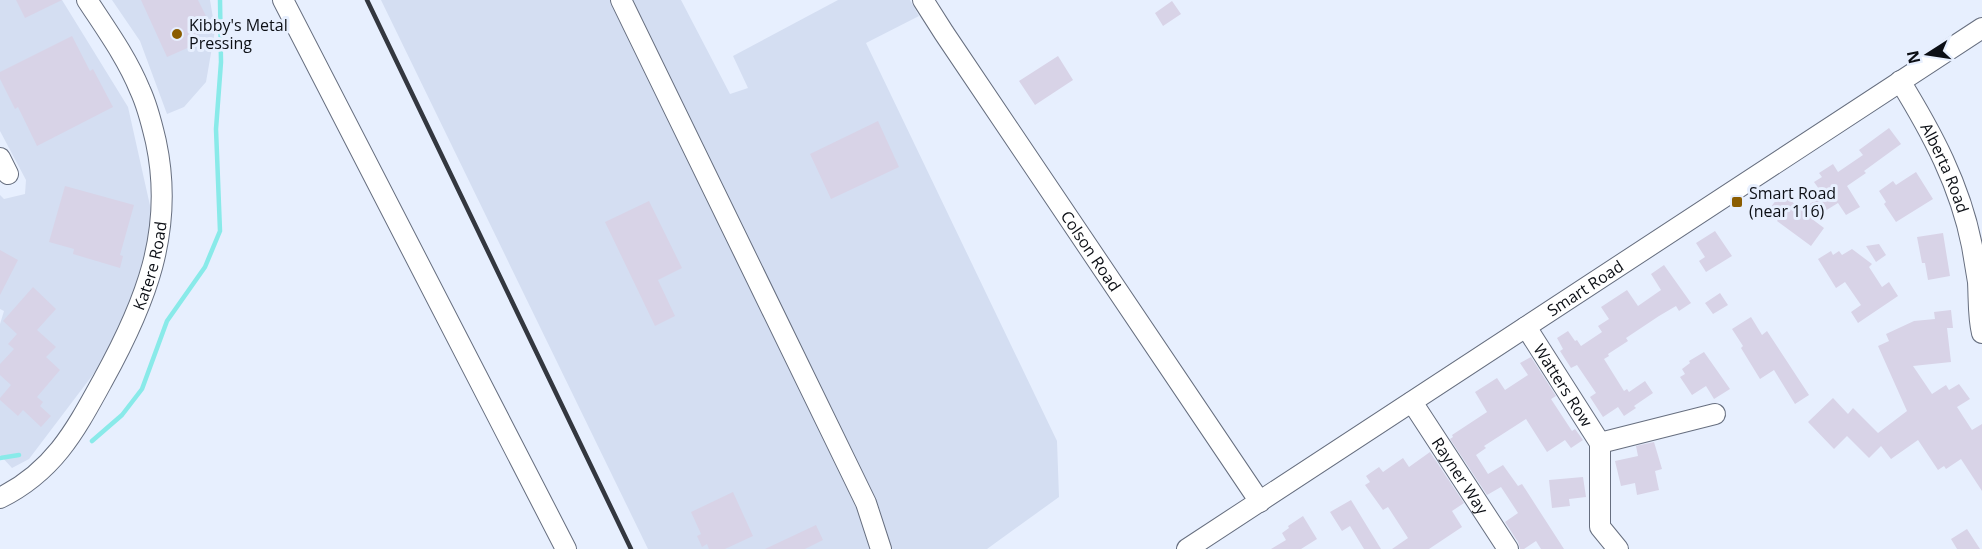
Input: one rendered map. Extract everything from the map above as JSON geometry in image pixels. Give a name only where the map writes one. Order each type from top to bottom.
[{"type":"street","name":"Katere Road","points":[[0,498],[41,471],[56,456],[74,431],[135,318],[148,285],[156,254],[162,192],[159,160],[151,122],[141,91],[121,51],[87,0]]},
{"type":"street","points":[[283,0],[566,549]]},
{"type":"street","points":[[621,0],[866,503],[881,549]]},
{"type":"street","name":"Colson Road","points":[[923,0],[1260,501]]},
{"type":"street","name":"Smart Road","points":[[1187,549],[1982,28]]},
{"type":"street","name":"Alberta Road","points":[[1900,81],[1933,135],[1962,206],[1977,280],[1982,333]]},
{"type":"street","name":"Watters Row","points":[[1526,327],[1600,443],[1600,527],[1618,549]]},
{"type":"street","name":"Rayner Way","points":[[1412,402],[1508,549]]},
{"type":"street","name":"Watters Row","points":[[1600,443],[1715,414]]},
{"type":"shaded area","points":[[0,0],[62,0],[128,107],[153,219],[132,301],[107,356],[29,459],[12,468],[0,455],[0,324],[4,311],[0,309],[0,195],[4,199],[25,194],[26,180],[0,131]]},
{"type":"shaded area","points":[[112,0],[210,0],[215,30],[206,82],[184,107],[167,114],[140,41]]},
{"type":"shaded area","points":[[381,0],[681,0],[730,94],[748,88],[733,56],[838,0],[910,0],[919,16],[866,43],[1057,441],[1059,497],[987,549],[648,549]]},
{"type":"building","points":[[16,0],[62,0],[25,18]]},
{"type":"building","name":"Kibby's Metal Pressing","points":[[141,0],[198,0],[208,20],[194,26],[201,42],[167,57]]},
{"type":"building","points":[[1172,1],[1181,14],[1163,26],[1155,13]]},
{"type":"building","points":[[72,36],[90,71],[93,69],[113,107],[37,146],[18,107],[15,109],[0,79],[0,72]]},
{"type":"building","points":[[1058,56],[1073,80],[1035,105],[1019,81]]},
{"type":"building","points":[[878,121],[899,167],[831,199],[810,154]]},
{"type":"building","points":[[1889,128],[1901,144],[1847,186],[1860,207],[1846,215],[1838,203],[1812,219],[1824,228],[1811,246],[1777,221],[1781,215],[1770,208],[1781,194],[1802,209],[1819,198],[1814,191],[1819,189],[1814,182],[1822,177],[1819,173],[1833,164],[1838,172],[1863,155],[1859,150]]},
{"type":"building","points":[[1916,172],[1933,199],[1896,222],[1884,204],[1886,202],[1879,191],[1893,181],[1896,185]]},
{"type":"building","points":[[65,186],[134,205],[120,255],[123,256],[120,268],[73,254],[74,249],[49,242]]},
{"type":"building","points":[[649,201],[682,268],[658,280],[675,316],[655,326],[605,222]]},
{"type":"building","points":[[1715,231],[1732,256],[1706,272],[1699,261],[1705,257],[1696,243]]},
{"type":"building","points":[[1943,233],[1950,276],[1928,280],[1917,237]]},
{"type":"building","points":[[1879,244],[1886,255],[1876,262],[1866,246]]},
{"type":"building","points":[[1852,249],[1872,264],[1869,267],[1882,287],[1889,282],[1898,296],[1858,323],[1851,312],[1861,305],[1845,282],[1836,288],[1818,259],[1831,251],[1833,255],[1839,251],[1842,255]]},
{"type":"building","points":[[0,250],[18,260],[0,295]]},
{"type":"building","points":[[1664,265],[1691,303],[1679,311],[1676,306],[1659,316],[1626,338],[1628,341],[1604,359],[1624,391],[1627,389],[1629,392],[1645,381],[1653,393],[1624,416],[1618,407],[1603,417],[1590,397],[1596,393],[1577,365],[1571,368],[1560,351],[1563,349],[1557,338],[1568,331],[1581,346],[1602,332],[1598,326],[1609,319],[1601,307],[1627,290],[1638,306],[1661,290],[1651,274]]},
{"type":"building","points":[[33,287],[56,309],[37,330],[56,347],[46,357],[60,370],[37,397],[43,402],[40,406],[51,416],[41,427],[23,410],[18,416],[0,400],[11,385],[0,375],[0,364],[14,349],[8,344],[17,334],[3,321]]},
{"type":"building","points":[[1720,293],[1728,305],[1713,314],[1705,303]]},
{"type":"building","points":[[1951,310],[1953,328],[1947,328],[1951,362],[1913,366],[1932,394],[1946,385],[1949,390],[1959,384],[1970,399],[1957,407],[1972,430],[1982,424],[1982,491],[1961,459],[1946,469],[1944,466],[1938,470],[1918,440],[1891,459],[1881,446],[1869,458],[1847,436],[1834,449],[1808,422],[1833,398],[1848,414],[1853,408],[1878,433],[1907,411],[1878,346],[1889,341],[1886,334],[1914,321],[1935,319],[1934,312]]},
{"type":"building","points":[[1751,317],[1762,335],[1767,331],[1809,395],[1795,404],[1774,370],[1760,379],[1741,348],[1743,346],[1732,329]]},
{"type":"building","points":[[1704,352],[1730,389],[1714,399],[1706,386],[1692,395],[1680,377],[1685,374],[1682,369],[1690,363],[1689,361]]},
{"type":"building","points":[[1531,357],[1556,396],[1551,399],[1572,431],[1575,429],[1583,440],[1571,448],[1565,440],[1547,452],[1526,419],[1484,446],[1486,448],[1476,455],[1488,474],[1503,465],[1518,486],[1522,484],[1564,549],[1541,549],[1536,541],[1520,549],[1505,522],[1518,513],[1501,487],[1487,495],[1450,439],[1452,435],[1487,412],[1475,392],[1497,378],[1505,390],[1528,375],[1520,363]]},
{"type":"building","points":[[1654,442],[1662,469],[1655,471],[1659,490],[1637,495],[1635,483],[1621,486],[1615,461],[1638,456],[1636,446]]},
{"type":"building","points":[[1430,452],[1464,503],[1452,511],[1462,527],[1429,549],[1392,549],[1408,538],[1388,507],[1383,510],[1365,485],[1370,482],[1366,476],[1379,467],[1383,472],[1403,458],[1409,467]]},
{"type":"building","points":[[1583,477],[1586,497],[1569,499],[1570,506],[1552,508],[1549,480]]},
{"type":"building","points":[[733,492],[753,536],[725,549],[709,549],[707,544],[702,547],[697,536],[701,534],[691,512]]},
{"type":"building","points":[[1351,500],[1381,549],[1364,549],[1350,526],[1342,531],[1330,512]]},
{"type":"building","points":[[1303,516],[1317,539],[1301,549],[1271,549],[1286,540],[1282,533]]},
{"type":"building","points":[[816,525],[823,540],[805,549],[765,549]]},
{"type":"building","points":[[1967,529],[1980,549],[1957,549],[1951,539]]},
{"type":"waterway","points":[[92,441],[122,415],[142,389],[167,321],[205,267],[220,231],[216,129],[221,62],[220,0]]},
{"type":"waterway","points":[[0,458],[19,455]]},
{"type":"railway","points":[[367,0],[631,549]]},
{"type":"place","name":"Kibby's Metal Pressing","points":[[177,34]]},
{"type":"place","name":"Smart Road (near 116)","points":[[1737,202]]}]
